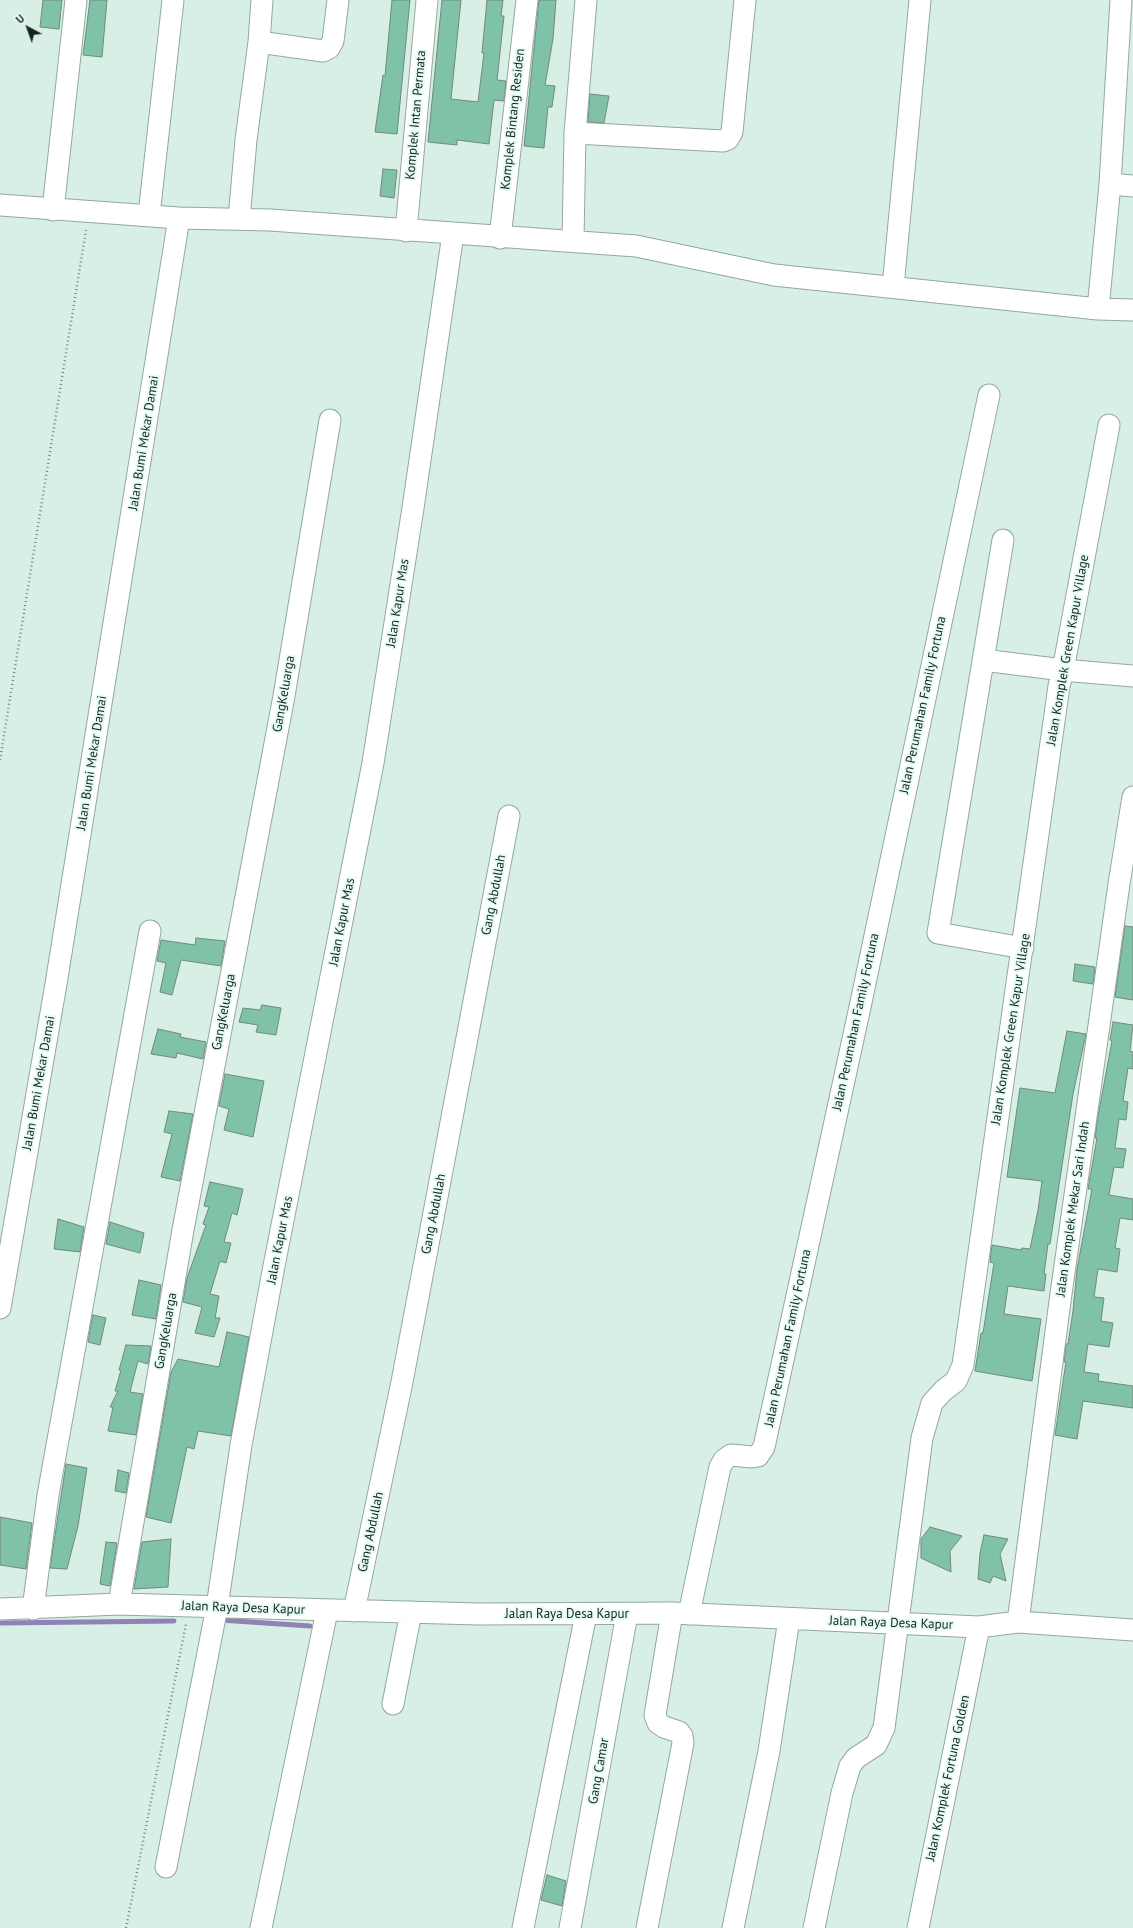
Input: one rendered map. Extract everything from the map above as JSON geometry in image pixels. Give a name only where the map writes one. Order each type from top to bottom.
[{"type":"street","points":[[54,210],[76,0]]},
{"type":"street","points":[[149,215],[173,0]]},
{"type":"street","points":[[239,219],[246,140],[259,42],[262,0]]},
{"type":"street","points":[[259,42],[324,51],[329,48],[334,41],[338,0]]},
{"type":"street","name":"Komplek Intan Permata","points":[[406,231],[427,0]]},
{"type":"street","name":"Komplek Bintang Residen","points":[[500,238],[526,0]]},
{"type":"street","points":[[573,241],[575,134],[586,0]]},
{"type":"street","points":[[575,134],[723,141],[728,139],[732,132],[745,0]]},
{"type":"street","points":[[893,288],[920,0]]},
{"type":"street","points":[[1098,309],[1110,184],[1121,0]]},
{"type":"street","points":[[1110,184],[1133,186]]},
{"type":"street","points":[[0,205],[54,210],[179,218],[239,219],[500,238],[573,241],[636,246],[774,275],[1098,309],[1133,310]]},
{"type":"street","name":"Jalan Bumi Mekar Damai","points":[[0,1308],[60,961],[179,218]]},
{"type":"street","name":"Jalan Kapur Mas","points":[[166,1867],[217,1607],[242,1445],[274,1266],[373,763],[413,508],[452,234]]},
{"type":"street","name":"Jalan Perumahan Family Fortuna","points":[[681,1613],[720,1466],[724,1460],[731,1455],[752,1457],[758,1456],[764,1447],[860,1007],[989,395]]},
{"type":"street","name":"GangKeluarga","points":[[119,1604],[183,1230],[284,696],[330,420]]},
{"type":"street","name":"Jalan Komplek Green Kapur Village","points":[[814,1928],[842,1793],[850,1766],[856,1758],[876,1745],[884,1728],[922,1438],[932,1403],[956,1381],[963,1365],[1059,686],[1064,670],[1109,425]]},
{"type":"street","points":[[1003,540],[938,933],[1023,948]]},
{"type":"street","points":[[983,660],[1064,670],[1133,676]]},
{"type":"street","name":"Jalan Komplek Mekar Sari Indah","points":[[1018,1622],[1059,1309],[1119,884],[1133,797]]},
{"type":"street","name":"Gang Abdullah","points":[[354,1611],[402,1382],[509,816]]},
{"type":"street","points":[[33,1609],[48,1495],[150,931]]},
{"type":"street","name":"Jalan Raya Desa Kapur","points":[[0,1609],[33,1609],[119,1604],[190,1605],[327,1611],[478,1614],[681,1613],[789,1620],[979,1627],[1018,1622],[1133,1630]]},
{"type":"street","points":[[261,1928],[327,1611]]},
{"type":"street","points":[[393,1704],[411,1612]]},
{"type":"street","points":[[647,1928],[683,1744],[682,1736],[679,1732],[664,1727],[658,1723],[655,1714],[681,1613]]},
{"type":"street","points":[[523,1928],[586,1614]]},
{"type":"street","name":"Gang Camar","points":[[570,1928],[627,1614]]},
{"type":"street","points":[[733,1928],[769,1751],[789,1620]]},
{"type":"street","name":"Jalan Komplek Fortuna Golden","points":[[918,1928],[979,1627]]},
{"type":"path","points":[[0,760],[89,212]]},
{"type":"path","points":[[126,1928],[190,1605]]},
{"type":"building","points":[[43,0],[62,0],[59,29],[40,27]]},
{"type":"building","points":[[90,0],[107,0],[102,57],[83,55]]},
{"type":"building","points":[[392,0],[410,0],[397,134],[375,132],[383,75],[385,76]]},
{"type":"building","points":[[442,0],[461,0],[451,99],[478,102],[484,53],[482,53],[487,0],[503,0],[501,16],[504,16],[497,80],[506,81],[504,101],[494,100],[489,144],[457,140],[457,145],[428,142]]},
{"type":"building","points":[[539,0],[556,0],[553,39],[545,85],[555,86],[552,107],[548,107],[544,148],[524,146]]},
{"type":"building","points":[[590,94],[609,96],[604,123],[588,122]]},
{"type":"building","points":[[383,169],[397,170],[394,198],[380,196]]},
{"type":"building","points":[[1125,926],[1133,927],[1133,1000],[1115,997]]},
{"type":"building","points":[[196,938],[225,941],[221,966],[181,960],[172,995],[160,992],[166,963],[157,961],[161,940],[195,945]]},
{"type":"building","points":[[1075,964],[1095,967],[1093,984],[1073,981]]},
{"type":"building","points":[[262,1005],[281,1008],[276,1035],[256,1032],[258,1025],[239,1022],[243,1008],[260,1010]]},
{"type":"building","points":[[1113,1022],[1133,1025],[1130,1051],[1133,1052],[1133,1069],[1128,1068],[1123,1101],[1128,1102],[1126,1120],[1119,1119],[1115,1148],[1126,1149],[1123,1168],[1114,1167],[1109,1195],[1133,1199],[1133,1220],[1120,1218],[1115,1248],[1120,1249],[1117,1272],[1098,1269],[1094,1297],[1104,1298],[1101,1321],[1113,1323],[1109,1347],[1088,1344],[1084,1372],[1099,1374],[1098,1381],[1133,1386],[1133,1408],[1083,1401],[1077,1439],[1055,1435],[1066,1362],[1064,1362],[1066,1344],[1068,1344],[1073,1311],[1077,1269],[1092,1189],[1088,1189],[1097,1138],[1095,1138],[1098,1116],[1112,1041],[1110,1040]]},
{"type":"building","points":[[158,1029],[181,1034],[180,1037],[206,1042],[203,1059],[177,1053],[176,1058],[151,1054]]},
{"type":"building","points":[[1067,1031],[1086,1034],[1073,1094],[1050,1244],[1048,1244],[1044,1274],[1046,1274],[1044,1291],[1008,1286],[1004,1314],[1041,1319],[1032,1381],[975,1371],[981,1333],[983,1333],[994,1263],[990,1262],[992,1245],[1021,1250],[1022,1248],[1030,1249],[1038,1210],[1042,1181],[1007,1177],[1020,1088],[1055,1093]]},
{"type":"building","points":[[225,1074],[264,1081],[253,1137],[224,1130],[229,1109],[219,1106]]},
{"type":"building","points":[[169,1111],[193,1114],[180,1181],[161,1177],[172,1134],[164,1132]]},
{"type":"building","points":[[210,1182],[243,1189],[237,1215],[232,1213],[224,1242],[231,1243],[226,1263],[220,1261],[210,1294],[219,1296],[215,1318],[220,1318],[214,1337],[195,1333],[202,1307],[183,1302],[187,1278],[206,1225],[203,1224],[209,1207],[204,1206]]},
{"type":"building","points":[[58,1219],[84,1227],[80,1252],[54,1249]]},
{"type":"building","points":[[110,1222],[144,1233],[140,1253],[106,1244]]},
{"type":"building","points":[[139,1280],[161,1285],[156,1319],[132,1315]]},
{"type":"building","points":[[93,1315],[106,1318],[100,1345],[88,1342]]},
{"type":"building","points":[[227,1332],[249,1337],[231,1436],[198,1431],[194,1449],[187,1447],[171,1523],[146,1517],[171,1372],[178,1359],[219,1367]]},
{"type":"building","points":[[126,1345],[151,1346],[148,1364],[138,1361],[130,1392],[143,1394],[136,1435],[108,1431],[113,1407],[110,1407],[118,1391],[115,1391]]},
{"type":"building","points":[[66,1464],[87,1468],[78,1526],[67,1569],[50,1568]]},
{"type":"building","points":[[118,1470],[129,1473],[126,1493],[115,1491]]},
{"type":"building","points":[[0,1517],[32,1523],[26,1569],[0,1565]]},
{"type":"building","points":[[930,1527],[962,1536],[950,1551],[951,1572],[921,1558],[921,1539]]},
{"type":"building","points":[[984,1535],[1008,1539],[1000,1554],[1006,1581],[993,1576],[990,1583],[978,1579],[980,1553]]},
{"type":"building","points":[[171,1539],[168,1587],[134,1589],[142,1542]]},
{"type":"building","points":[[106,1542],[117,1543],[110,1586],[100,1584]]},
{"type":"building","points":[[547,1875],[566,1881],[562,1906],[541,1900]]},
{"type":"waterway","points":[[220,1620],[310,1626]]},
{"type":"waterway","points":[[0,1623],[174,1621]]}]
